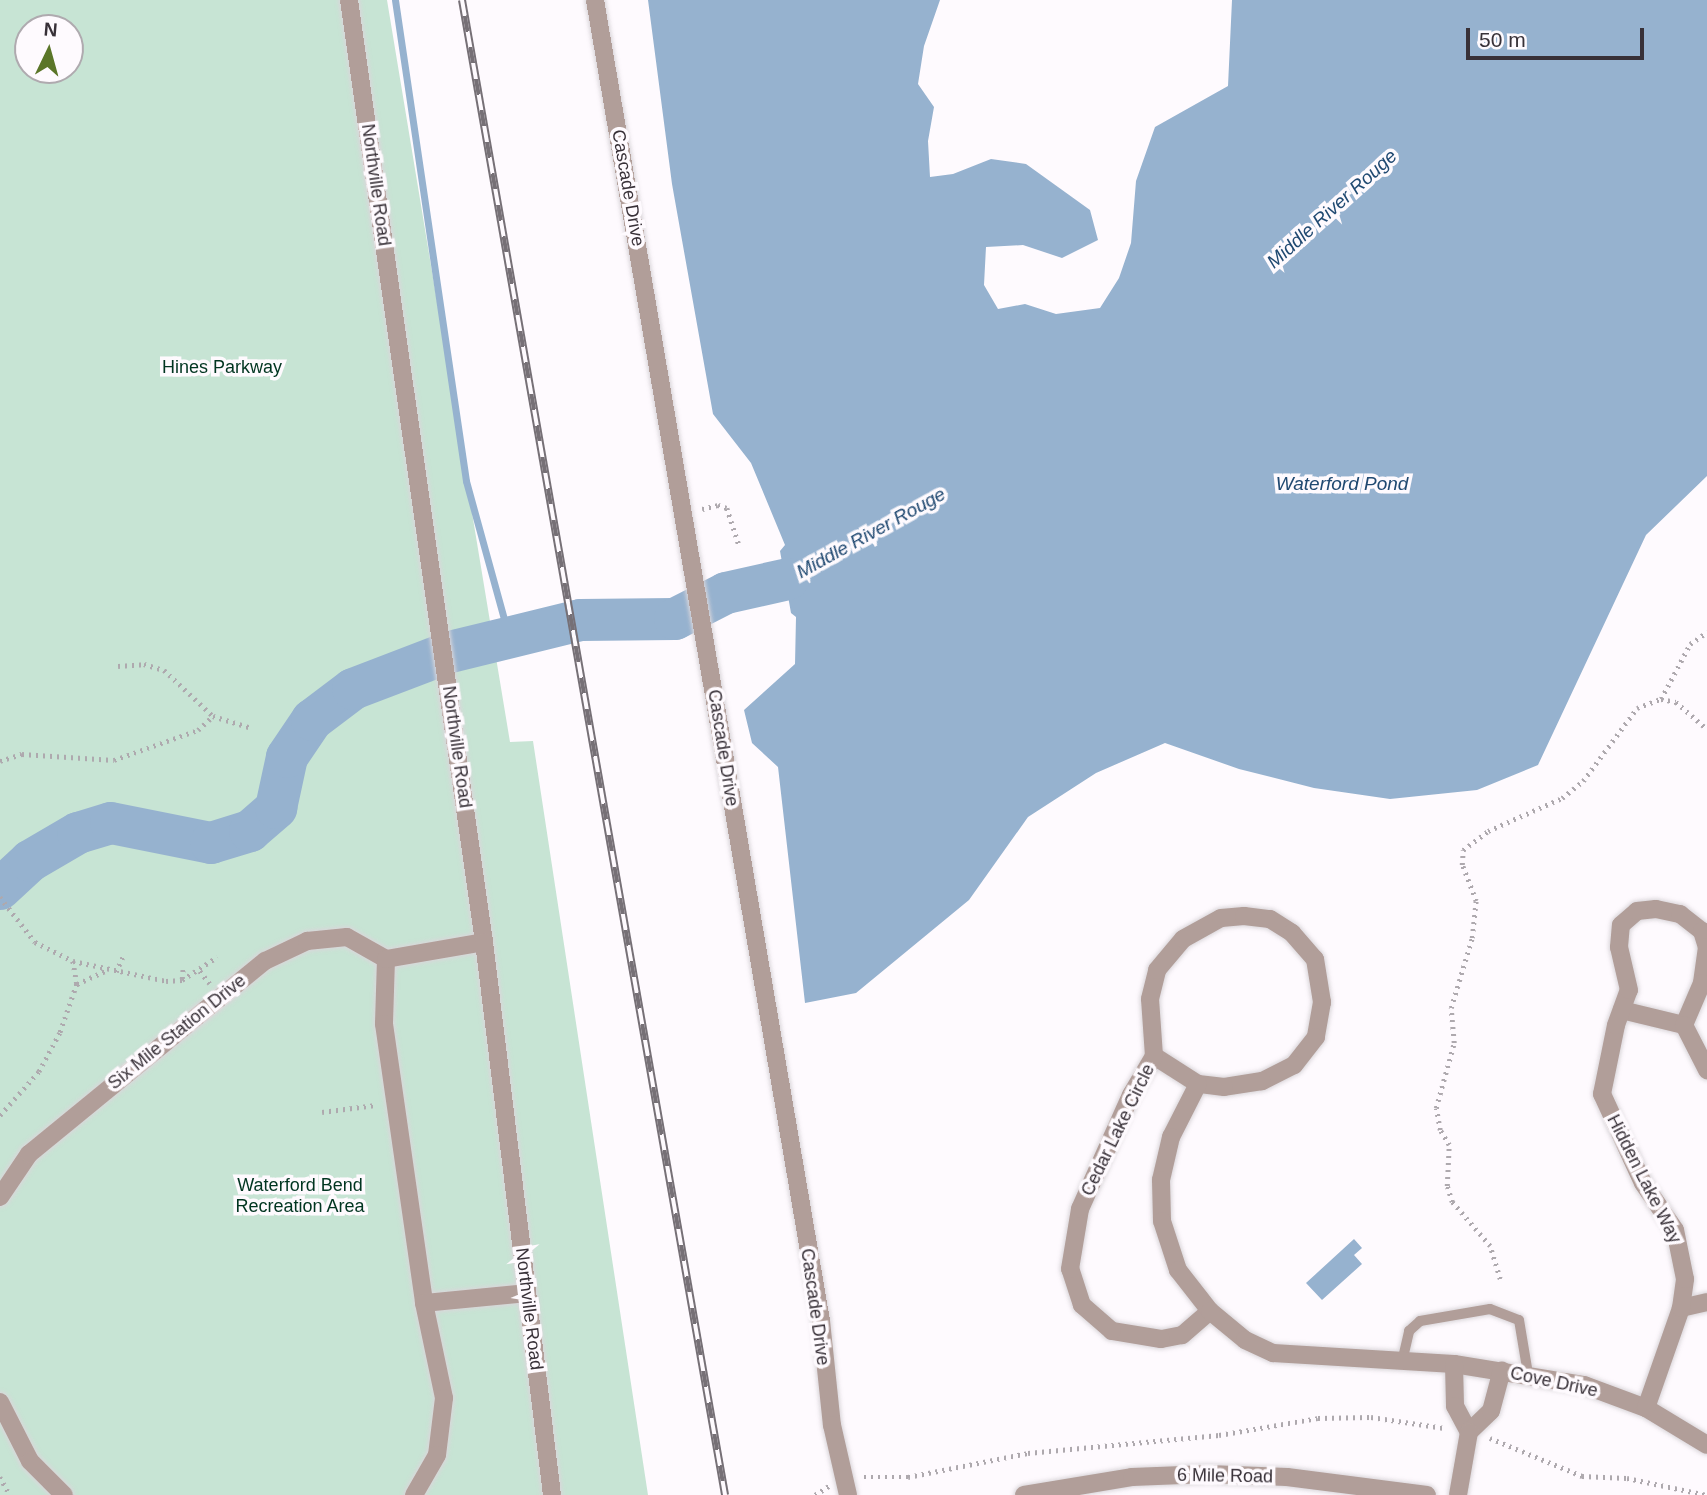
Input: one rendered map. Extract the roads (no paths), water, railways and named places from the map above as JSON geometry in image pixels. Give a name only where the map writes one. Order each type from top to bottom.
[{"type":"street","name":"Northville Road","points":[[349,0],[484,942],[552,1495]]},
{"type":"street","name":"Cascade Drive","points":[[595,0],[695,570],[821,1321],[832,1425],[846,1488]]},
{"type":"street","name":"Hidden Lake Way","points":[[1646,1408],[1681,1308],[1685,1279],[1675,1230],[1643,1183],[1602,1094],[1629,990],[1619,947],[1621,925],[1637,911],[1656,909],[1680,914],[1702,931],[1707,947],[1702,983],[1684,1025]]},
{"type":"street","name":"Cedar Lake Circle","points":[[1154,1056],[1198,1084],[1224,1087],[1262,1081],[1294,1066],[1316,1037],[1322,1002],[1315,960],[1292,933],[1270,919],[1244,916],[1221,918],[1183,939],[1157,970],[1150,999],[1154,1056],[1126,1106],[1080,1209],[1070,1269],[1082,1305],[1112,1331],[1161,1339],[1182,1335],[1210,1311]]},
{"type":"street","name":"Six Mile Station Drive","points":[[0,1197],[29,1154],[265,961],[307,942],[346,937],[386,959]]},
{"type":"street","points":[[414,1495],[437,1455],[444,1398],[424,1303],[384,1024],[386,959],[484,942]]},
{"type":"street","points":[[1622,1010],[1684,1025],[1707,1070]]},
{"type":"street","points":[[1198,1084],[1171,1137],[1161,1180],[1162,1221],[1178,1270],[1210,1311],[1245,1340],[1273,1353],[1454,1364],[1502,1370]]},
{"type":"street","points":[[424,1303],[527,1293]]},
{"type":"street","points":[[1681,1308],[1707,1302]]},
{"type":"street","points":[[1454,1364],[1455,1406],[1469,1432],[1458,1495]]},
{"type":"street","name":"Cove Drive","points":[[1469,1432],[1491,1411],[1502,1370],[1584,1385],[1646,1408],[1707,1445]]},
{"type":"street","points":[[0,1402],[30,1461],[64,1495]]},
{"type":"street","name":"6 Mile Road","points":[[1024,1495],[1132,1477],[1208,1474],[1354,1484],[1427,1495]]},
{"type":"lane","points":[[1402,1362],[1409,1331],[1420,1321],[1490,1309],[1519,1320],[1528,1374]]},
{"type":"water","name":"Waterford Pond","points":[[648,0],[940,0],[924,46],[918,84],[934,107],[928,141],[930,177],[953,174],[991,159],[1026,164],[1090,210],[1098,240],[1062,258],[1023,245],[986,247],[984,285],[998,309],[1025,304],[1056,314],[1100,308],[1119,278],[1131,243],[1136,181],[1155,127],[1228,86],[1232,0],[1707,0],[1707,476],[1646,535],[1538,765],[1477,790],[1390,799],[1314,788],[1239,769],[1165,743],[1096,773],[1028,817],[969,900],[856,993],[805,1003],[778,767],[752,743],[744,710],[795,664],[796,617],[791,613],[780,551],[785,545],[751,463],[713,414],[672,184]]},
{"type":"water","points":[[1354,1239],[1362,1248],[1354,1255],[1362,1264],[1322,1300],[1306,1283]]},
{"type":"waterway","points":[[395,0],[466,481],[509,637]]},
{"type":"waterway","name":"Middle River Rouge","points":[[0,889],[30,861],[78,833],[111,823],[211,843],[250,831],[276,808],[287,757],[312,720],[353,689],[450,652],[580,620],[675,619],[726,593],[788,579]]},
{"type":"railway","points":[[462,0],[725,1495]]},
{"type":"park label","name":"Hines Parkway","points":[[222,367]]},
{"type":"park label","name":"Waterford Bend Recreation Area","points":[[300,1196]]}]
